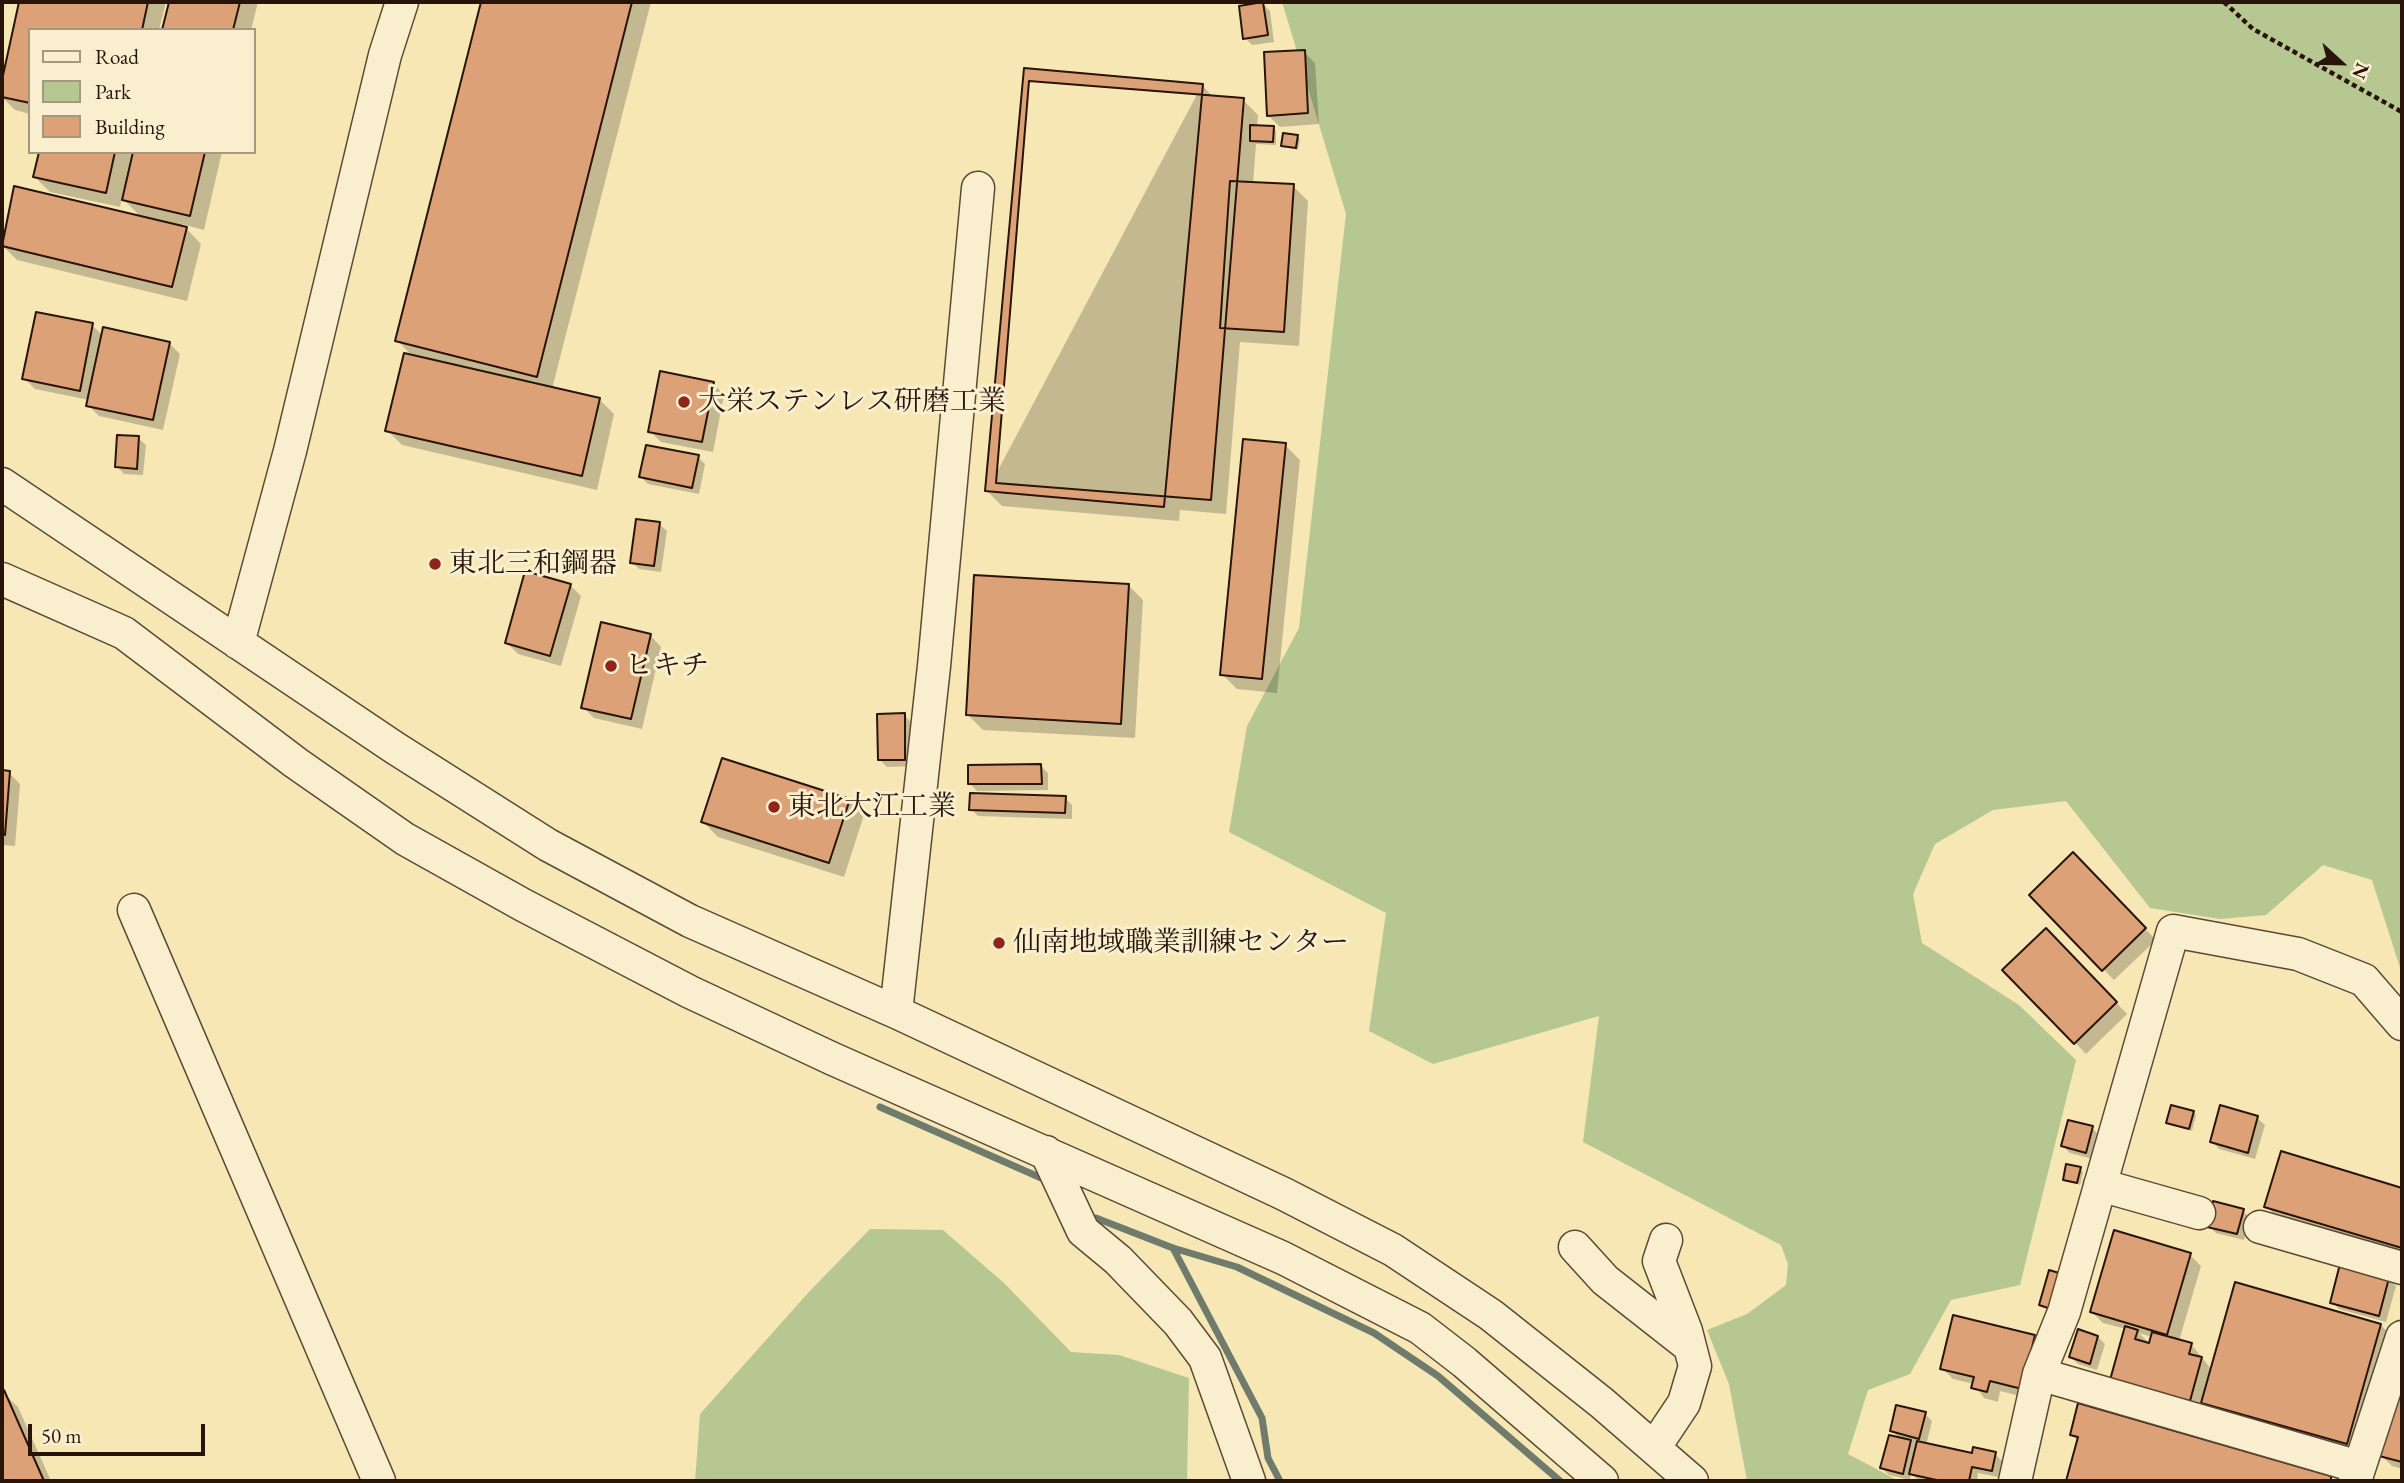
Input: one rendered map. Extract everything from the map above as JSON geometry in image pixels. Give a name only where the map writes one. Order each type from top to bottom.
[{"type":"street","points":[[238,643],[290,451],[385,55],[402,2]]},
{"type":"street","points":[[896,1012],[936,638],[978,188]]},
{"type":"street","points":[[2,484],[395,748],[548,845],[690,921],[896,1012],[1284,1194],[1392,1250],[1491,1315],[1692,1481]]},
{"type":"street","points":[[2,579],[124,633],[296,763],[405,839],[511,898],[690,992],[833,1059],[1283,1258],[1420,1328],[1464,1362],[1602,1481]]},
{"type":"street","points":[[134,910],[379,1481]]},
{"type":"street","points":[[2015,1481],[2039,1374],[2064,1312],[2173,931],[2298,954],[2364,980],[2402,1024]]},
{"type":"street","points":[[1046,1152],[1083,1231],[1118,1260],[1178,1322],[1205,1358],[1250,1481]]},
{"type":"street","points":[[2100,1185],[2199,1213]]},
{"type":"street","points":[[2260,1227],[2402,1268]]},
{"type":"street","points":[[1654,1448],[1684,1403],[1695,1366],[1659,1261],[1666,1240]]},
{"type":"street","points":[[1575,1247],[1605,1280],[1689,1346]]},
{"type":"street","points":[[2039,1374],[2357,1474],[2402,1337]]},
{"type":"path","points":[[2224,2],[2253,29],[2402,112]]},
{"type":"green space","points":[[1282,2],[2402,2],[2402,974],[2372,880],[2323,865],[2266,915],[2220,919],[2150,908],[2066,801],[1993,810],[1935,844],[1913,894],[1922,943],[2019,1005],[2076,1060],[2020,1285],[1951,1300],[1910,1374],[1868,1390],[1848,1454],[1899,1481],[1747,1481],[1729,1384],[1707,1330],[1747,1314],[1786,1285],[1788,1264],[1781,1245],[1583,1142],[1599,1016],[1433,1064],[1369,1031],[1386,913],[1229,832],[1247,726],[1299,628],[1346,214]]},
{"type":"green space","points":[[870,1229],[943,1230],[1004,1283],[1071,1352],[1119,1355],[1189,1378],[1187,1481],[695,1481],[700,1414],[808,1293]]},
{"type":"building","points":[[19,2],[148,2],[142,28],[28,28],[28,103],[2,97],[2,80]]},
{"type":"building","points":[[169,2],[240,2],[234,28],[162,28]]},
{"type":"building","points":[[481,2],[632,2],[537,377],[395,341]]},
{"type":"building","points":[[1263,2],[1268,35],[1243,39],[1239,6]]},
{"type":"building","points":[[1305,50],[1308,113],[1267,116],[1264,52]]},
{"type":"building","points":[[1024,68],[1203,84],[1164,507],[985,491]]},
{"type":"building","points":[[1029,81],[1244,98],[1211,500],[996,483]]},
{"type":"building","points":[[1250,125],[1274,126],[1273,142],[1250,141]]},
{"type":"building","points":[[1283,133],[1298,135],[1296,148],[1281,146]]},
{"type":"building","points":[[39,154],[115,154],[106,193],[33,177]]},
{"type":"building","points":[[133,154],[205,154],[190,216],[122,200]]},
{"type":"building","points":[[1230,181],[1294,184],[1284,332],[1220,328]]},
{"type":"building","points":[[14,186],[187,227],[172,287],[2,246]]},
{"type":"building","points":[[36,312],[93,323],[80,391],[22,379]]},
{"type":"building","points":[[103,327],[170,342],[153,420],[86,406]]},
{"type":"building","points":[[404,353],[600,398],[582,476],[385,431]]},
{"type":"building","points":[[660,371],[714,382],[702,442],[648,432]]},
{"type":"building","points":[[117,435],[139,436],[137,469],[115,467]]},
{"type":"building","points":[[1243,439],[1286,443],[1262,679],[1220,675]]},
{"type":"building","points":[[646,445],[699,455],[692,488],[639,477]]},
{"type":"building","points":[[636,519],[660,522],[654,566],[630,563]]},
{"type":"building","points":[[525,571],[571,584],[550,656],[505,643]]},
{"type":"building","points":[[974,575],[1129,584],[1121,724],[966,715]]},
{"type":"building","points":[[601,622],[651,634],[631,719],[581,708]]},
{"type":"building","points":[[905,713],[905,760],[878,760],[877,714]]},
{"type":"building","points":[[722,758],[850,799],[829,863],[701,822]]},
{"type":"building","points":[[1041,764],[1042,784],[968,784],[968,765]]},
{"type":"building","points":[[2,770],[10,771],[5,835],[2,835]]},
{"type":"building","points":[[970,793],[1066,796],[1065,813],[969,810]]},
{"type":"building","points":[[2073,852],[2146,928],[2102,971],[2029,895]]},
{"type":"building","points":[[2046,928],[2117,1002],[2074,1044],[2002,970]]},
{"type":"building","points":[[2171,1105],[2194,1111],[2189,1129],[2166,1123]]},
{"type":"building","points":[[2220,1105],[2258,1116],[2248,1153],[2210,1142]]},
{"type":"building","points":[[2068,1120],[2093,1126],[2086,1153],[2061,1146]]},
{"type":"building","points":[[2281,1151],[2402,1188],[2402,1248],[2264,1207]]},
{"type":"building","points":[[2066,1164],[2081,1167],[2077,1183],[2063,1180]]},
{"type":"building","points":[[2213,1201],[2244,1209],[2237,1234],[2207,1227]]},
{"type":"building","points":[[2114,1230],[2191,1253],[2167,1335],[2090,1312]]},
{"type":"building","points":[[2340,1264],[2389,1278],[2379,1316],[2330,1303]]},
{"type":"building","points":[[2049,1270],[2066,1275],[2054,1310],[2039,1305]]},
{"type":"building","points":[[2235,1282],[2381,1324],[2347,1444],[2201,1403]]},
{"type":"building","points":[[1953,1315],[2035,1335],[2022,1389],[1990,1381],[1987,1392],[1971,1388],[1974,1377],[1940,1369]]},
{"type":"building","points":[[2125,1326],[2138,1330],[2135,1339],[2149,1343],[2152,1332],[2192,1343],[2189,1354],[2202,1357],[2190,1401],[2110,1380]]},
{"type":"building","points":[[2078,1329],[2098,1336],[2090,1364],[2069,1357]]},
{"type":"building","points":[[4,1390],[44,1481],[2,1481]]},
{"type":"building","points":[[2397,1392],[2402,1393],[2402,1462],[2379,1456]]},
{"type":"building","points":[[2078,1403],[2331,1476],[2331,1481],[2066,1481],[2078,1437],[2070,1435]]},
{"type":"building","points":[[1896,1405],[1926,1412],[1919,1439],[1890,1431]]},
{"type":"building","points":[[1889,1435],[1911,1440],[1903,1474],[1880,1468]]},
{"type":"building","points":[[1917,1441],[1972,1453],[1973,1447],[1996,1452],[1992,1471],[1972,1467],[1969,1481],[1941,1481],[1909,1474]]},
{"type":"waterway","points":[[880,1107],[1048,1181]]},
{"type":"waterway","points":[[1096,1218],[1173,1248],[1237,1267],[1374,1333],[1438,1376],[1560,1481]]},
{"type":"waterway","points":[[1173,1248],[1262,1418],[1268,1458],[1280,1481]]},
{"type":"place","name":"大栄ステンレス研磨工業","points":[[684,402]]},
{"type":"place","name":"東北三和鋼器","points":[[435,564]]},
{"type":"place","name":"ヒキチ","points":[[611,666]]},
{"type":"place","name":"東北大江工業","points":[[774,807]]},
{"type":"place","name":"仙南地域職業訓練センター","points":[[999,943]]}]
